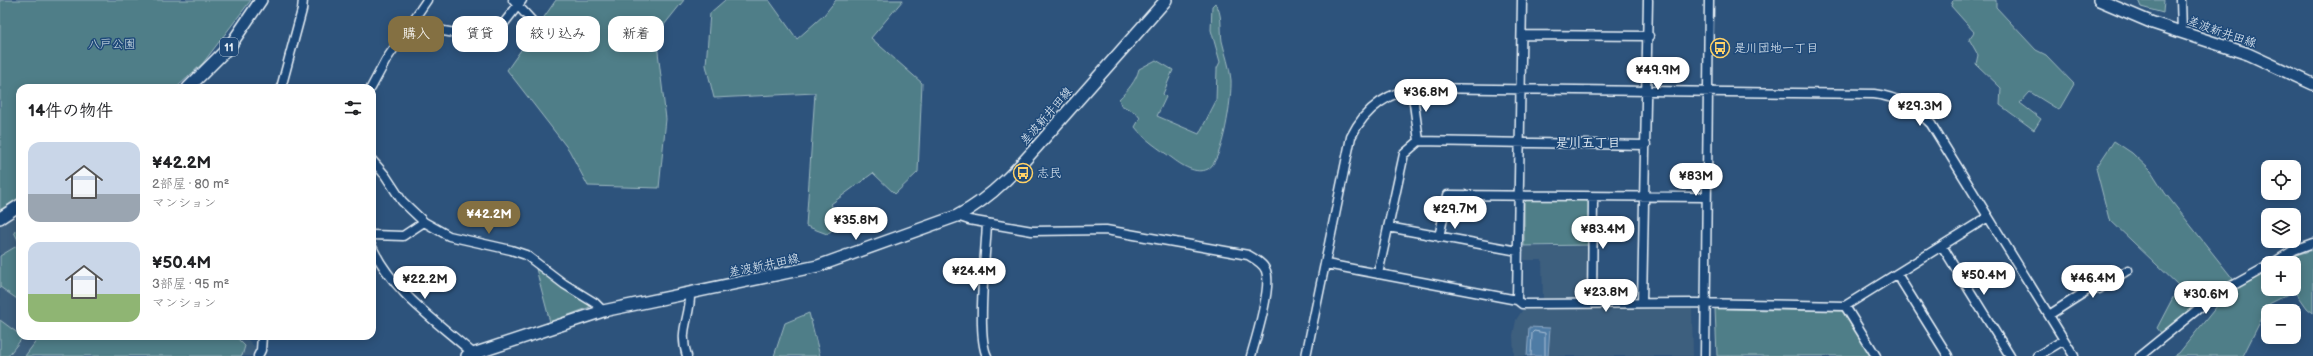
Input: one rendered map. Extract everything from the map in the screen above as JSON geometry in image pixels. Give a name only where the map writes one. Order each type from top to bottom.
[{"type":"main road","name":"11","points":[[192,84],[230,46],[261,0]]},
{"type":"main road","name":"差波新井田線","points":[[472,355],[603,311],[818,266],[957,216],[988,198],[1002,184],[1166,0]]},
{"type":"main road","name":"差波新井田線","points":[[2099,0],[2124,12],[2248,54],[2313,84]]},
{"type":"main road","points":[[0,218],[16,208]]},
{"type":"street","points":[[282,84],[302,10],[303,0]]},
{"type":"street","points":[[417,16],[427,0]]},
{"type":"street","points":[[1517,300],[1522,0]]},
{"type":"street","points":[[1642,303],[1648,91],[1648,0]]},
{"type":"street","points":[[1705,356],[1704,303],[1709,0]]},
{"type":"street","points":[[2181,0],[2182,32]]},
{"type":"street","points":[[444,31],[487,39],[501,27],[518,2],[528,16]]},
{"type":"street","points":[[1522,36],[1648,36]]},
{"type":"street","points":[[373,84],[392,52]]},
{"type":"street","points":[[1412,88],[1419,141]]},
{"type":"street","points":[[1306,356],[1326,264],[1345,163],[1355,129],[1368,111],[1379,103],[1395,94],[1412,88],[1874,94],[1904,102],[1918,111],[1931,124],[2074,356]]},
{"type":"street","points":[[1378,274],[1404,154],[1419,141],[1646,146]]},
{"type":"street","points":[[376,164],[385,174],[402,201],[424,222],[449,236],[511,250],[526,255],[564,284],[589,298],[603,311]]},
{"type":"street","points":[[1439,237],[1448,195],[1706,197]]},
{"type":"street","points":[[1592,303],[1593,197]]},
{"type":"street","points":[[957,216],[1032,231],[1106,230],[1248,256],[1262,265],[1266,271],[1267,280],[1262,313],[1251,356]]},
{"type":"street","points":[[1326,264],[1517,300],[1522,304],[1704,303],[1845,306],[1988,217]]},
{"type":"street","points":[[376,235],[403,236],[424,222]]},
{"type":"street","points":[[987,223],[982,331],[984,351],[987,356]]},
{"type":"street","points":[[1388,227],[1518,251]]},
{"type":"street","points":[[2284,256],[2294,250],[2313,243]]},
{"type":"street","points":[[1942,246],[2010,356]]},
{"type":"street","points":[[376,255],[384,270],[411,301],[472,355]]},
{"type":"street","points":[[2049,315],[2088,290],[2099,289],[2128,270]]},
{"type":"street","points":[[2140,356],[2214,296],[2261,270]]},
{"type":"street","points":[[1897,274],[1948,356]]},
{"type":"street","points":[[687,356],[683,334],[690,305],[690,293]]},
{"type":"street","points":[[1845,306],[1876,356]]},
{"type":"street","points":[[258,356],[261,350],[262,340]]},
{"type":"street","points":[[2037,356],[2064,340]]},
{"type":"shaded area","points":[[16,215],[16,340],[248,340],[255,347],[251,356],[0,356],[0,225]]},
{"type":"shaded area","points":[[1588,246],[1588,300],[1543,300],[1542,260],[1524,260],[1524,247]]},
{"type":"shaded area","points":[[1525,306],[1692,309],[1693,356],[1514,356],[1513,335],[1516,320]]},
{"type":"green space","name":"八戸公園","points":[[0,0],[251,0],[203,63],[180,84],[16,84],[16,200],[0,210]]},
{"type":"green space","points":[[556,0],[684,0],[664,25],[664,16],[608,16],[608,52],[658,52],[666,119],[659,188],[588,186],[569,150],[507,70],[520,52],[600,52],[600,16],[545,16]]},
{"type":"green space","points":[[725,0],[769,0],[797,39],[824,15],[836,0],[903,0],[871,38],[922,83],[918,172],[895,194],[873,173],[831,204],[840,224],[827,234],[806,226],[815,93],[714,98],[706,65],[710,13]]},
{"type":"green space","points":[[1953,0],[1996,0],[1996,7],[2036,50],[2046,55],[2074,84],[2059,110],[2030,92],[2020,103],[2041,119],[2034,130],[2000,105],[2001,88],[1976,64],[1978,55],[1969,39],[1974,32],[1951,6]]},
{"type":"green space","points":[[2138,0],[2164,0],[2163,13],[2141,7]]},
{"type":"green space","points":[[1215,3],[1219,11],[1222,41],[1229,65],[1231,80],[1230,100],[1226,128],[1218,154],[1213,164],[1208,169],[1199,171],[1180,164],[1147,140],[1135,127],[1140,118],[1136,113],[1121,105],[1119,99],[1131,85],[1139,69],[1156,60],[1173,70],[1163,94],[1166,97],[1157,116],[1199,134],[1216,101],[1217,68],[1220,62],[1211,30],[1212,6]]},
{"type":"green space","points":[[2114,141],[2132,153],[2151,171],[2165,193],[2233,279],[2204,298],[2162,334],[2157,328],[2179,286],[2109,219],[2096,168]]},
{"type":"green space","points":[[1527,200],[1585,200],[1590,204],[1589,245],[1524,246],[1524,203]]},
{"type":"green space","points":[[16,246],[16,298],[0,287],[0,256]]},
{"type":"green space","points":[[2313,250],[2313,313],[2307,308],[2299,296],[2301,296],[2301,256],[2292,256]]},
{"type":"green space","points":[[535,265],[589,302],[590,307],[550,322]]},
{"type":"green space","points":[[2261,274],[2261,296],[2285,296],[2269,304],[2261,304],[2261,320],[2243,356],[2174,356],[2179,353],[2226,295]]},
{"type":"green space","points":[[1715,309],[1841,311],[1846,313],[1872,356],[1717,356]]},
{"type":"green space","points":[[809,313],[820,356],[774,356],[785,323]]},
{"type":"green space","points":[[0,320],[16,332],[16,340],[21,340],[8,356],[0,356]]},
{"type":"green space","points":[[37,340],[239,340],[245,346],[242,356],[25,356]]},
{"type":"water","points":[[1529,327],[1550,328],[1548,356],[1527,356]]},
{"type":"place","name":"是川団地一丁目","points":[[1720,48]]},
{"type":"place","name":"志民","points":[[1023,173]]},
{"type":"district","name":"是川五丁目","points":[[1588,142]]}]
